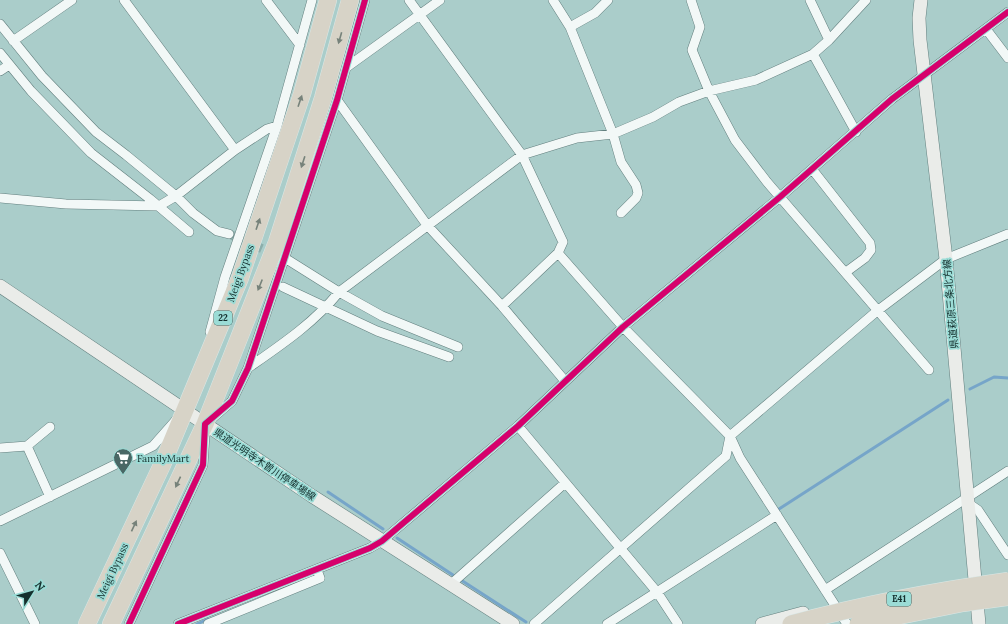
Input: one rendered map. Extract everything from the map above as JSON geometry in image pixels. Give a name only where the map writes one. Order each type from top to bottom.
[{"type":"highway","name":"Meigi Bypass","points":[[87,624],[162,465],[240,278],[302,94],[328,0]]},
{"type":"highway","name":"22","points":[[111,624],[205,424],[277,242],[323,98],[350,0]]},
{"type":"highway","name":"E41","points":[[791,624],[879,603],[957,588],[1008,581]]},
{"type":"highway","name":"E41","points":[[858,624],[948,606],[1008,597]]},
{"type":"main road","name":"県道萩原三条北方線","points":[[921,0],[919,18],[924,75],[946,260],[979,624]]},
{"type":"main road","name":"県道光明寺木曽川停車場線","points":[[0,286],[382,541],[513,624]]},
{"type":"main road","points":[[762,624],[835,605],[975,577],[1008,572]]},
{"type":"main road","points":[[896,624],[1008,605]]},
{"type":"street","points":[[13,41],[72,0]]},
{"type":"street","points":[[124,0],[235,150]]},
{"type":"street","points":[[266,0],[300,45]]},
{"type":"street","points":[[196,384],[225,277],[276,126],[312,0]]},
{"type":"street","points":[[129,624],[203,465],[205,424],[232,401],[248,368],[337,100],[366,0]]},
{"type":"street","points":[[409,0],[522,155],[563,242],[558,254],[502,306]]},
{"type":"street","points":[[347,67],[440,0]]},
{"type":"street","points":[[570,27],[595,13],[608,0]]},
{"type":"street","points":[[691,0],[700,27],[692,50],[709,91],[735,140],[780,197],[929,370]]},
{"type":"street","points":[[810,0],[829,40]]},
{"type":"street","points":[[248,368],[290,339],[326,308],[339,292],[522,155],[577,138],[613,134],[653,116],[679,102],[709,91],[756,80],[813,54],[829,40],[866,0]]},
{"type":"street","points":[[555,1],[570,27],[613,134],[621,162],[636,185],[638,193],[636,198],[621,213]]},
{"type":"street","points":[[178,624],[317,570],[370,548],[382,541],[518,426],[623,327],[780,197],[892,100],[1008,12]]},
{"type":"street","points":[[0,24],[46,81],[96,132],[176,196],[193,213],[217,231],[229,234]]},
{"type":"street","points":[[986,29],[1008,58]]},
{"type":"street","points":[[0,53],[31,91],[92,153],[159,206],[189,232]]},
{"type":"street","points":[[813,54],[856,132]]},
{"type":"street","points":[[0,71],[9,65]]},
{"type":"street","points":[[337,100],[427,225],[502,306],[565,381]]},
{"type":"street","points":[[0,198],[66,204],[159,206],[176,196],[235,150],[267,129],[276,126]]},
{"type":"street","points":[[812,169],[870,243],[871,250],[865,258],[846,272]]},
{"type":"street","points":[[534,624],[726,456],[730,436],[877,311],[946,260],[1008,234]]},
{"type":"street","points":[[558,254],[623,327],[730,436],[740,458],[847,624]]},
{"type":"street","points":[[288,260],[339,292],[382,316],[458,347]]},
{"type":"street","points":[[283,287],[326,308],[377,330],[449,357]]},
{"type":"street","points":[[0,521],[152,446],[185,410]]},
{"type":"street","points":[[518,426],[658,592],[678,624]]},
{"type":"street","points":[[0,448],[27,446],[50,427]]},
{"type":"street","points":[[27,446],[50,497]]},
{"type":"street","points":[[825,590],[968,500],[1008,471]]},
{"type":"street","points":[[450,585],[566,483]]},
{"type":"street","points":[[968,500],[978,510],[1008,555]]},
{"type":"street","points":[[607,624],[777,515]]},
{"type":"street","points":[[0,553],[35,624]]},
{"type":"street","points":[[208,624],[320,578],[317,570]]},
{"type":"waterway","points":[[970,389],[994,377],[1008,378]]},
{"type":"waterway","points":[[779,509],[948,400]]},
{"type":"waterway","points":[[328,492],[383,529]]},
{"type":"waterway","points":[[397,538],[453,575]]},
{"type":"waterway","points":[[461,580],[526,622]]},
{"type":"waterway","points":[[197,624],[208,619]]},
{"type":"tunnel","points":[[229,234],[276,255]]},
{"type":"cycle path","points":[[129,624],[203,465],[205,424],[232,401],[248,368],[337,100],[365,0]]},
{"type":"cycle path","points":[[178,624],[370,548],[382,541],[518,426],[623,327],[780,197],[892,99],[1008,12]]},
{"type":"place","name":"FamilyMart","points":[[123,475]]}]
